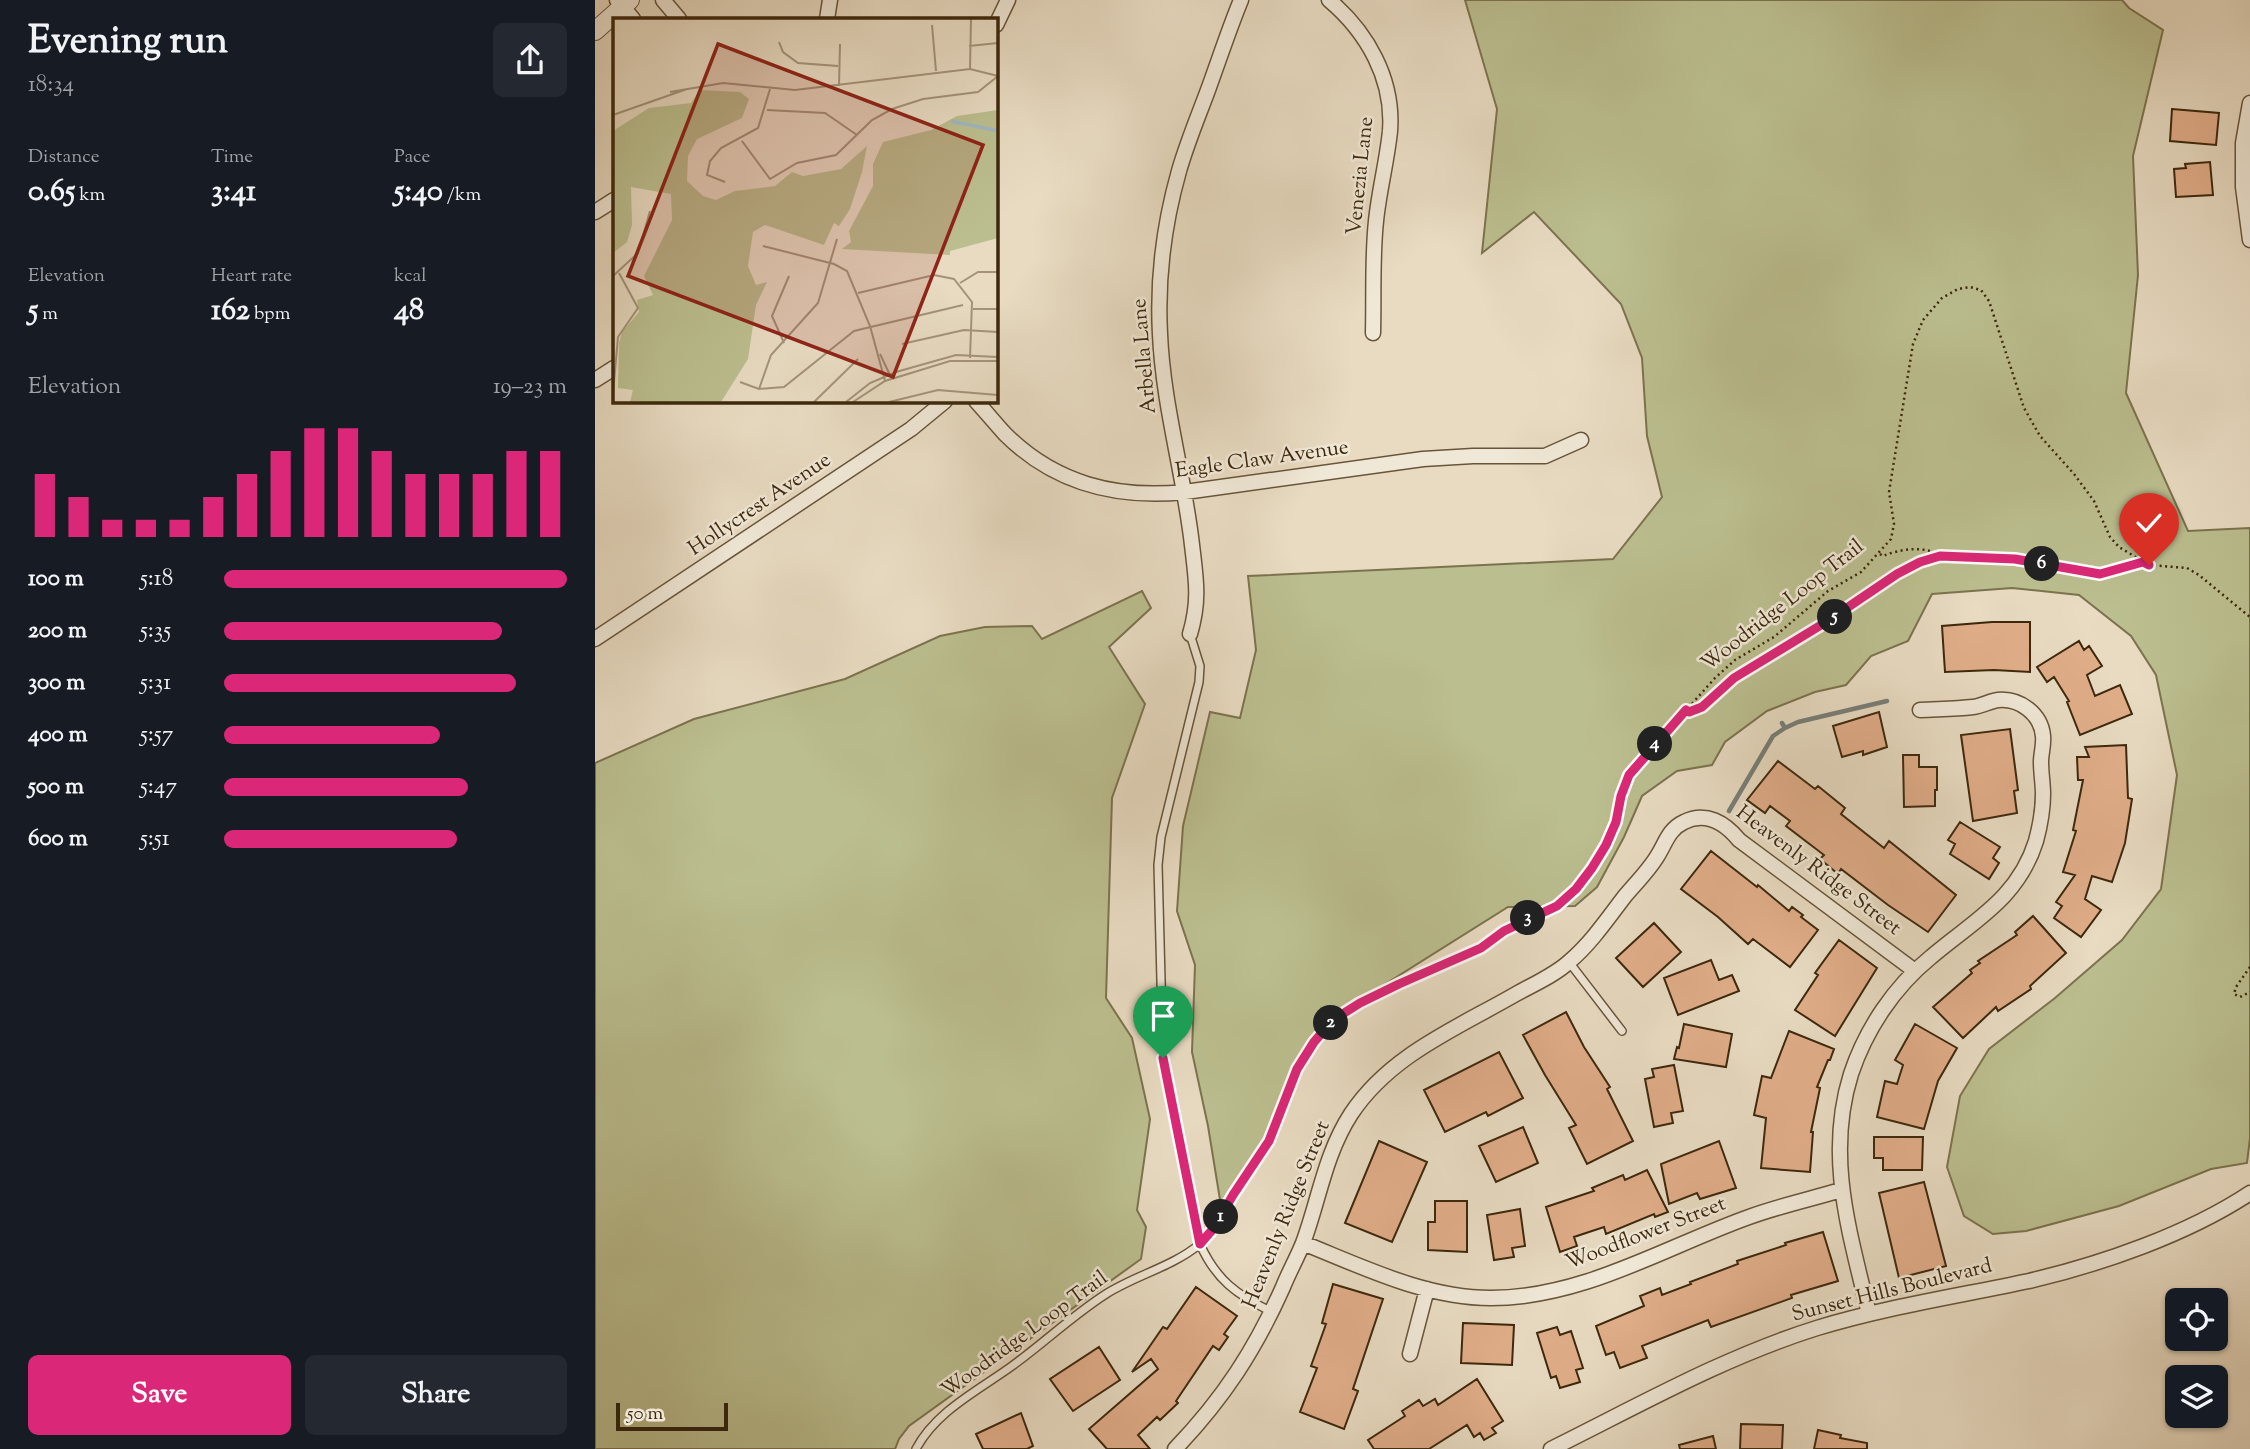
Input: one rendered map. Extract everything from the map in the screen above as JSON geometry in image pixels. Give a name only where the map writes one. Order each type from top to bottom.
[{"type":"street","points":[[663,0],[678,18]]},
{"type":"street","points":[[827,18],[830,0]]},
{"type":"street","points":[[997,23],[1007,0]]},
{"type":"street","name":"Arbella Lane","points":[[1190,634],[1197,594],[1185,492],[1164,376],[1159,294],[1169,210],[1180,169],[1241,0]]},
{"type":"street","name":"Venezia Lane","points":[[1329,0],[1348,17],[1374,53],[1384,78],[1389,102],[1390,127],[1375,226],[1373,333]]},
{"type":"street","points":[[595,31],[626,6]]},
{"type":"street","points":[[2250,103],[2243,143],[2243,187],[2250,240]]},
{"type":"street","points":[[595,212],[613,201]]},
{"type":"street","points":[[595,380],[613,369]]},
{"type":"street","name":"Hollycrest Avenue","points":[[595,639],[911,429],[944,402]]},
{"type":"street","name":"Eagle Claw Avenue","points":[[977,402],[1005,433],[1047,467],[1097,488],[1154,495],[1423,459],[1545,456],[1581,440]]},
{"type":"street","points":[[1869,1314],[1842,1190],[1839,1162],[1844,1101],[1852,1073],[1863,1044],[1897,991],[1931,956],[1988,913],[2013,887],[2035,844],[2041,820],[2043,733],[2031,710],[2019,703],[1996,700],[1976,707],[1920,710]]},
{"type":"street","name":"Heavenly Ridge Street","points":[[1175,1449],[1227,1388],[1250,1355],[1303,1243],[1329,1157],[1351,1114],[1370,1090],[1388,1071],[1413,1052],[1543,980],[1569,962],[1587,944],[1658,855],[1672,830],[1683,822],[1695,818],[1719,821],[1739,840],[1915,971]]},
{"type":"street","name":"Woodflower Street","points":[[1303,1243],[1395,1280],[1426,1289],[1491,1298],[1523,1296],[1585,1283],[1751,1216],[1842,1190]]},
{"type":"street","name":"Sunset Hills Boulevard","points":[[1551,1449],[1732,1360],[1818,1328],[1869,1314],[2032,1280],[2091,1264],[2191,1225],[2250,1193]]},
{"type":"street","points":[[1410,1354],[1426,1289]]},
{"type":"lane","points":[[1190,634],[1200,666],[1199,682],[1161,837],[1158,884],[1163,1058],[1200,1244],[1212,1269],[1222,1280],[1272,1312]]},
{"type":"lane","points":[[1569,962],[1622,1031]]},
{"type":"lane","name":"Woodridge Loop Trail","points":[[916,1449],[933,1425],[964,1399],[1106,1294],[1184,1256],[1200,1244]]},
{"type":"path","name":"Woodridge Loop Trail","points":[[1200,1244],[1213,1229],[1269,1141],[1297,1069],[1314,1042],[1333,1020],[1399,984],[1481,948],[1504,931],[1557,906],[1576,889],[1606,845],[1616,822],[1621,796],[1629,775],[1715,678],[1735,660],[1774,637],[1828,591],[1861,572],[1891,539],[1894,524],[1889,492],[1913,344],[1923,320],[1942,298],[1970,286],[1981,290],[1989,301],[2024,408],[2039,436],[2094,501],[2110,537],[2119,547],[2149,565],[2186,568],[2199,575],[2250,617]]},
{"type":"path","points":[[1879,554],[1883,556],[1907,549],[1920,549],[1940,556]]},
{"type":"path","points":[[1686,710],[1689,712],[1702,707],[1734,678],[1920,562],[1940,556],[2015,559],[2100,574],[2143,562]]},
{"type":"path","points":[[2250,967],[2235,987],[2234,994],[2240,997],[2250,992]]},
{"type":"green space","points":[[1465,0],[2122,0],[2129,8],[2163,30],[2133,156],[2138,275],[2126,393],[2188,531],[2250,528],[2250,1138],[2247,1163],[2211,1169],[2119,1206],[2026,1231],[1993,1234],[1964,1216],[1947,1167],[1960,1096],[1989,1049],[2055,998],[2122,940],[2161,889],[2177,775],[2156,675],[2131,636],[2079,595],[2012,588],[1932,594],[1908,641],[1871,656],[1846,685],[1815,692],[1767,711],[1725,742],[1712,765],[1677,771],[1642,796],[1597,887],[1575,906],[1508,907],[1317,1027],[1266,1142],[1221,1206],[1192,1052],[1195,965],[1177,911],[1183,826],[1210,712],[1240,718],[1256,650],[1248,576],[1613,559],[1662,497],[1647,436],[1642,358],[1621,304],[1534,212],[1482,253],[1497,109]]},
{"type":"green space","points":[[1142,591],[1151,608],[1109,647],[1145,704],[1112,798],[1106,998],[1132,1038],[1150,1119],[1137,1210],[1146,1227],[1141,1259],[909,1426],[895,1449],[595,1449],[595,763],[694,719],[845,679],[940,636],[985,627],[1032,626],[1042,639]]},
{"type":"building","points":[[2172,109],[2219,113],[2216,145],[2170,141]]},
{"type":"building","points":[[2210,162],[2213,195],[2176,197],[2174,169],[2186,168],[2185,164]]},
{"type":"building","points":[[2030,622],[2030,672],[1945,672],[1942,626]]},
{"type":"building","points":[[2079,641],[2084,650],[2089,646],[2102,666],[2087,675],[2095,696],[2120,685],[2132,714],[2080,735],[2067,702],[2069,701],[2054,677],[2047,682],[2037,667]]},
{"type":"building","points":[[1879,712],[1887,747],[1863,755],[1863,751],[1842,757],[1833,726]]},
{"type":"building","points":[[2010,729],[2018,790],[2014,791],[2017,813],[1973,821],[1961,735]]},
{"type":"building","points":[[2126,745],[2128,798],[2132,799],[2125,843],[2112,882],[2092,876],[2085,899],[2101,910],[2081,937],[2054,918],[2062,906],[2056,902],[2075,875],[2063,872],[2076,831],[2073,830],[2083,780],[2078,780],[2077,757],[2089,757],[2085,747]]},
{"type":"building","points":[[1903,755],[1919,755],[1919,767],[1937,767],[1935,806],[1904,807]]},
{"type":"building","points":[[1778,761],[1815,789],[1818,786],[1845,808],[1841,814],[1884,848],[1889,841],[1956,895],[1928,932],[1841,869],[1838,874],[1820,859],[1824,855],[1786,826],[1790,821],[1770,806],[1765,813],[1747,800]]},
{"type":"building","points":[[1960,822],[2000,847],[1993,858],[1999,863],[1989,879],[1950,854],[1955,844],[1948,840]]},
{"type":"building","points":[[1711,851],[1789,911],[1792,907],[1803,915],[1801,917],[1818,930],[1790,967],[1753,939],[1748,944],[1681,889]]},
{"type":"building","points":[[2033,916],[2066,953],[2030,986],[2031,989],[1998,1011],[1996,1007],[1963,1038],[1933,1007],[1972,973],[1970,970],[1980,963],[1978,961],[2017,935],[2015,932]]},
{"type":"building","points":[[1654,923],[1681,952],[1643,987],[1616,958]]},
{"type":"building","points":[[1839,940],[1877,968],[1835,1036],[1795,1010],[1818,975],[1815,973]]},
{"type":"building","points":[[1711,960],[1719,980],[1732,975],[1739,991],[1678,1015],[1664,978]]},
{"type":"building","points":[[1566,1012],[1584,1047],[1610,1087],[1607,1089],[1633,1141],[1587,1164],[1569,1128],[1576,1125],[1523,1035]]},
{"type":"building","points":[[1684,1024],[1732,1034],[1726,1067],[1674,1059]]},
{"type":"building","points":[[1915,1024],[1957,1048],[1938,1081],[1924,1129],[1877,1117],[1885,1081],[1897,1084],[1903,1065],[1895,1060]]},
{"type":"building","points":[[1789,1031],[1834,1049],[1817,1087],[1820,1088],[1811,1132],[1810,1172],[1761,1168],[1766,1118],[1754,1115],[1762,1076],[1771,1078]]},
{"type":"building","points":[[1499,1052],[1523,1098],[1488,1116],[1486,1112],[1445,1132],[1424,1090]]},
{"type":"building","points":[[1674,1065],[1683,1111],[1671,1113],[1673,1123],[1654,1127],[1645,1079],[1654,1077],[1652,1069]]},
{"type":"building","points":[[1523,1127],[1538,1163],[1496,1182],[1479,1146]]},
{"type":"building","points":[[1874,1137],[1923,1137],[1922,1170],[1883,1170],[1883,1158],[1874,1158]]},
{"type":"building","points":[[1379,1141],[1427,1162],[1392,1242],[1345,1223]]},
{"type":"building","points":[[1719,1141],[1736,1188],[1700,1199],[1697,1193],[1669,1204],[1661,1164]]},
{"type":"building","points":[[1647,1170],[1668,1212],[1655,1217],[1654,1214],[1606,1234],[1604,1227],[1574,1237],[1577,1246],[1560,1252],[1546,1207],[1594,1191],[1592,1188],[1623,1175],[1625,1180]]},
{"type":"building","points":[[1924,1182],[1946,1266],[1899,1278],[1879,1193]]},
{"type":"building","points":[[1435,1201],[1467,1201],[1467,1252],[1428,1250],[1428,1222],[1435,1222]]},
{"type":"building","points":[[1520,1209],[1525,1246],[1512,1248],[1514,1257],[1494,1260],[1487,1215]]},
{"type":"building","points":[[1823,1232],[1838,1281],[1791,1295],[1792,1298],[1711,1327],[1708,1320],[1642,1346],[1647,1358],[1620,1368],[1614,1352],[1606,1355],[1596,1326],[1644,1306],[1640,1296],[1660,1288],[1662,1295],[1738,1264],[1737,1261]]},
{"type":"building","points":[[1333,1284],[1383,1299],[1353,1389],[1358,1391],[1344,1429],[1300,1412],[1317,1368],[1311,1366],[1326,1324],[1322,1323]]},
{"type":"building","points":[[1196,1287],[1237,1316],[1224,1334],[1228,1337],[1219,1350],[1213,1346],[1176,1401],[1178,1403],[1160,1420],[1157,1417],[1138,1435],[1150,1449],[1107,1449],[1089,1429],[1158,1369],[1151,1359],[1132,1372],[1163,1327],[1167,1329]]},
{"type":"building","points":[[1463,1323],[1514,1325],[1512,1365],[1461,1363]]},
{"type":"building","points":[[1557,1327],[1560,1335],[1571,1331],[1583,1368],[1576,1370],[1580,1382],[1560,1388],[1556,1376],[1551,1378],[1537,1333]]},
{"type":"building","points":[[1099,1347],[1120,1380],[1073,1411],[1050,1379]]},
{"type":"building","points":[[1477,1379],[1503,1421],[1492,1428],[1496,1433],[1484,1440],[1480,1433],[1474,1437],[1467,1425],[1429,1449],[1374,1449],[1368,1440],[1405,1416],[1402,1411],[1419,1400],[1423,1406],[1435,1399],[1438,1405]]},
{"type":"building","points":[[1021,1413],[1033,1446],[1027,1449],[983,1449],[976,1434]]},
{"type":"building","points":[[1741,1424],[1783,1425],[1782,1449],[1740,1449]]},
{"type":"building","points":[[1818,1430],[1867,1443],[1867,1449],[1814,1449]]},
{"type":"building","points":[[1713,1436],[1716,1449],[1680,1449],[1679,1445]]},
{"type":"waterway","points":[[1785,728],[1798,722],[1887,701]]},
{"type":"waterway","points":[[1729,811],[1773,736],[1785,728],[1782,723]]},
{"type":"route","points":[[1163,1058],[1200,1244],[1213,1229],[1269,1141],[1297,1069],[1314,1042],[1333,1020],[1399,984],[1481,948],[1504,931],[1557,906],[1576,889],[1606,845],[1616,822],[1621,796],[1629,775],[1686,710],[1689,712],[1702,707],[1734,678],[1920,562],[1940,556],[1970,556],[2015,559],[2100,574],[2143,562],[2149,565]]}]
